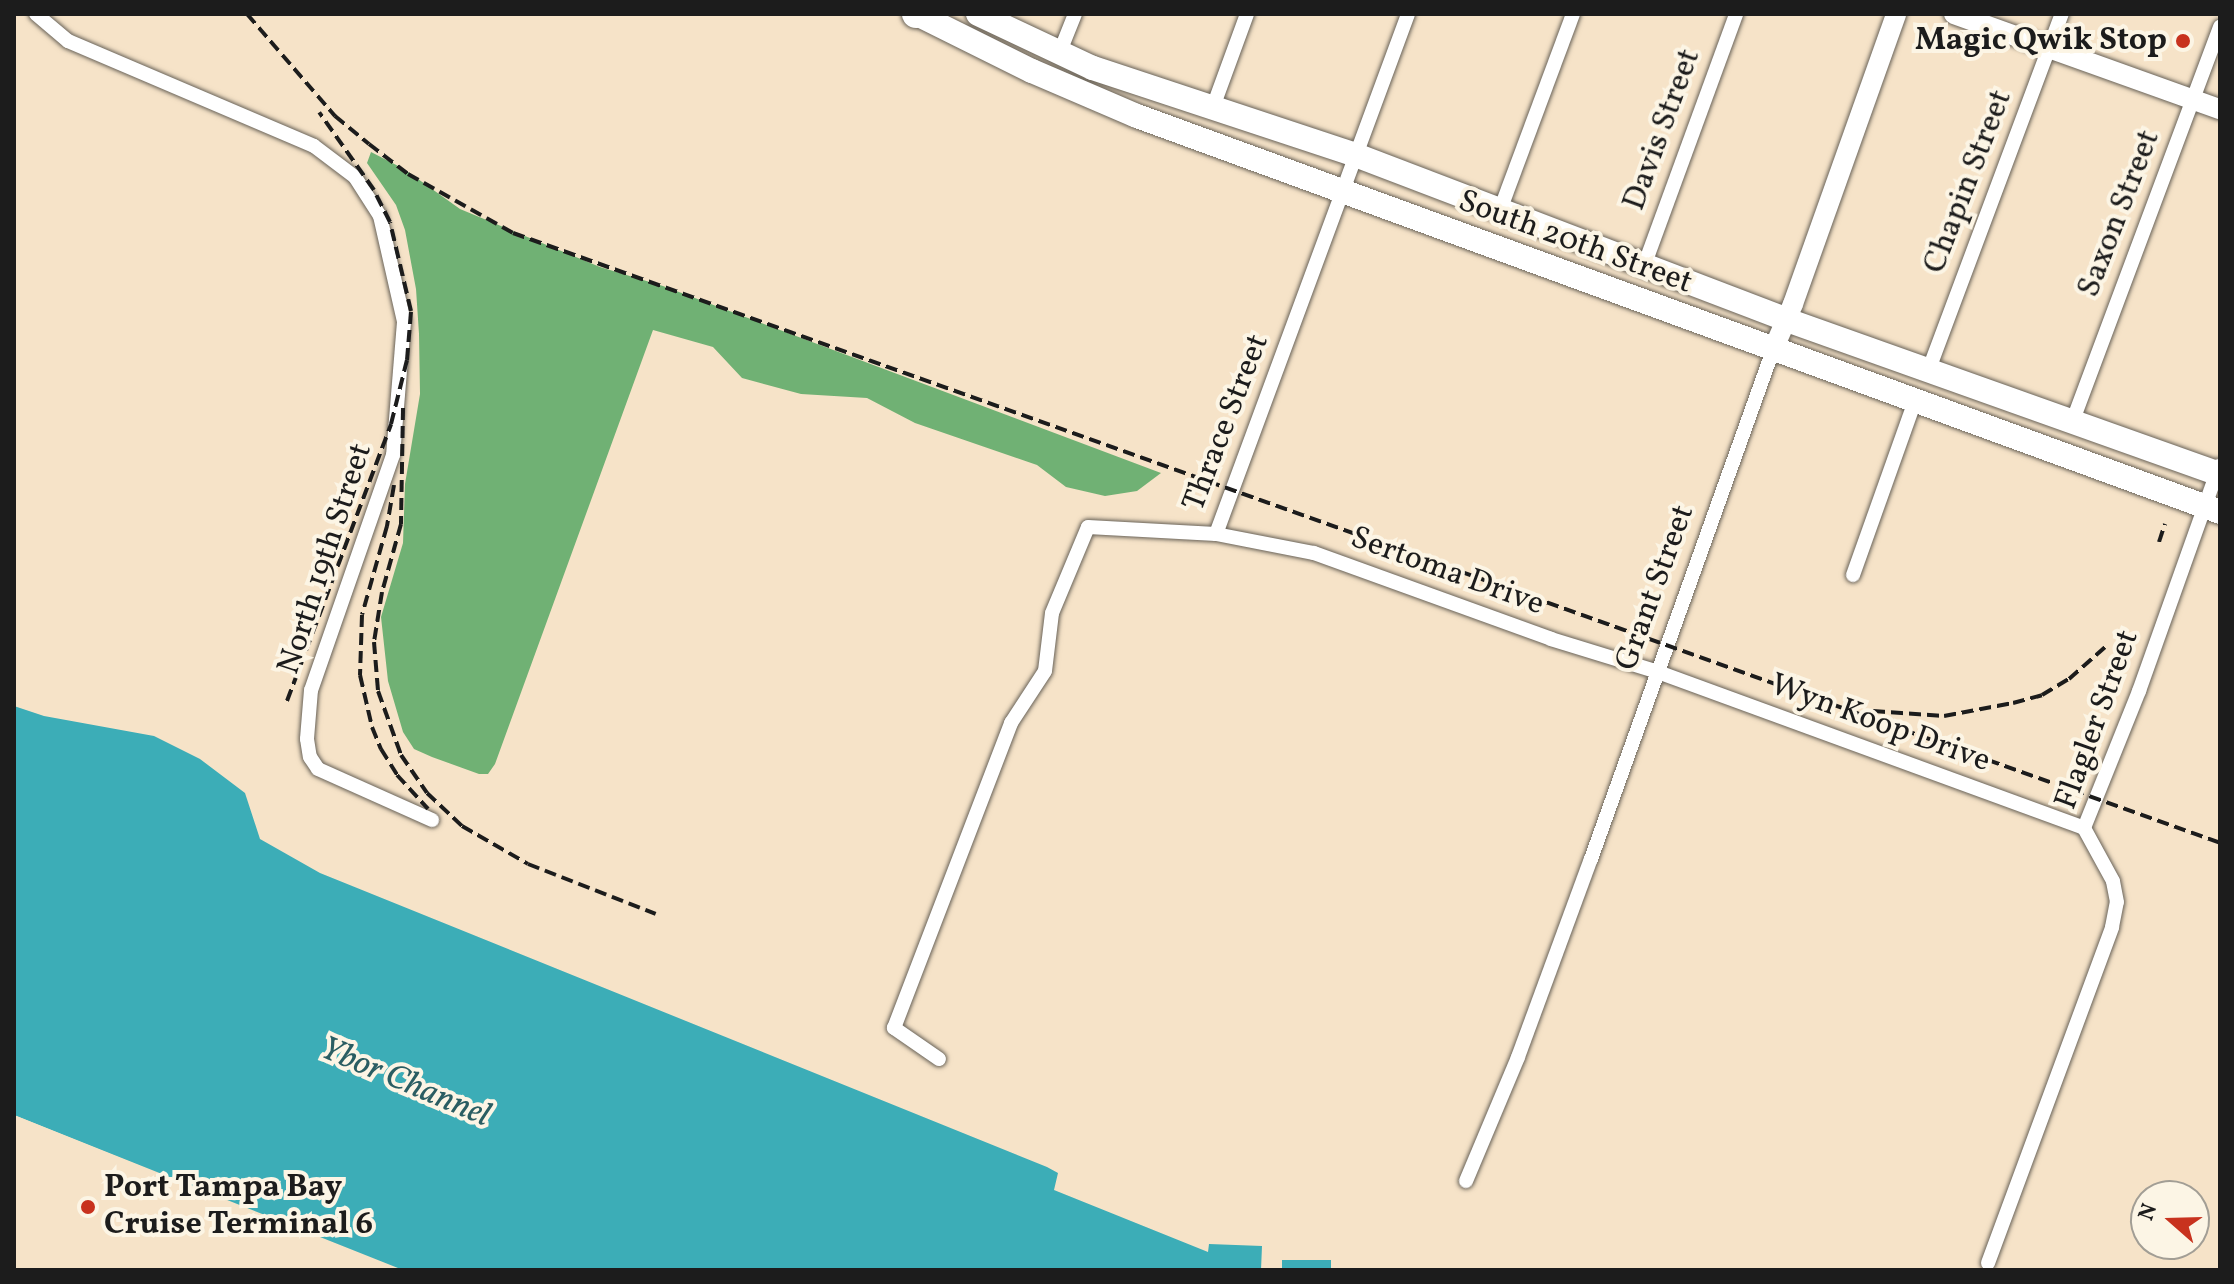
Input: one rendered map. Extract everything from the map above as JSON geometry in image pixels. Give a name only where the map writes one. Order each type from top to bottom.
[{"type":"main road","name":"South 20th Street","points":[[917,14],[1032,71],[1163,126],[1914,404],[2212,509]]},
{"type":"main road","name":"South 20th Street","points":[[978,14],[1093,68],[1353,154],[1499,213],[1787,320],[2219,470]]},
{"type":"main road","points":[[1093,68],[1106,87],[1145,102],[1160,115],[1163,126]]},
{"type":"street","name":"North 19th Street","points":[[36,14],[68,41],[314,146],[355,177],[380,216],[404,322],[393,455],[311,690],[307,739],[310,757],[318,769],[432,820]]},
{"type":"street","points":[[1059,54],[1075,14]]},
{"type":"street","points":[[1213,107],[1247,14]]},
{"type":"street","name":"Thrace Street","points":[[939,1059],[894,1028],[1011,723],[1045,671],[1052,613],[1088,527],[1216,534],[1327,238],[1353,154],[1408,14]]},
{"type":"street","points":[[1499,213],[1573,14]]},
{"type":"street","name":"Davis Street","points":[[1644,266],[1736,14]]},
{"type":"street","name":"Grant Street","points":[[1466,1181],[1523,1043],[1896,14]]},
{"type":"street","points":[[1954,14],[2220,109]]},
{"type":"street","name":"Chapin Street","points":[[1929,369],[2062,14]]},
{"type":"street","name":"Saxon Street","points":[[2073,420],[2220,27]]},
{"type":"street","points":[[1853,575],[1914,404]]},
{"type":"street","name":"Flagler Street","points":[[1988,1263],[2112,927],[2117,902],[2113,881],[2084,828],[2212,509],[2219,470]]},
{"type":"street","name":"Sertoma Drive","points":[[1216,534],[1314,553],[1551,639],[1658,672]]},
{"type":"street","name":"Wyn Koop Drive","points":[[1658,672],[2084,828]]},
{"type":"green space","points":[[371,152],[404,169],[460,209],[600,267],[663,286],[1161,473],[1137,491],[1105,496],[1066,487],[1037,465],[915,423],[867,398],[801,394],[742,378],[713,347],[653,330],[495,764],[488,774],[479,774],[432,757],[414,749],[403,732],[388,681],[381,617],[403,543],[405,484],[420,394],[419,334],[416,289],[405,230],[396,205],[367,163]]},
{"type":"water","name":"Ybor Channel","points":[[14,706],[44,716],[154,736],[200,759],[245,793],[260,839],[320,873],[1047,1167],[1058,1173],[1054,1190],[1208,1252],[1209,1244],[1262,1246],[1261,1270],[403,1270],[14,1115]]},
{"type":"water","points":[[1282,1260],[1331,1260],[1331,1270],[1282,1270]]},
{"type":"pier","points":[[14,1115],[398,1270],[387,1270],[14,1119]]},
{"type":"railway","points":[[247,14],[335,116],[369,144],[408,174],[513,233],[2220,843]]},
{"type":"railway","points":[[287,701],[391,424],[407,360],[411,311],[390,222],[374,190],[319,112]]},
{"type":"railway","points":[[403,408],[401,524],[382,592],[374,642],[378,691],[401,755],[427,793],[462,826],[528,864],[656,914]]},
{"type":"railway","points":[[394,485],[387,526],[362,615],[360,675],[372,727],[381,749],[397,775],[428,809]]},
{"type":"railway","points":[[2159,542],[2165,524]]},
{"type":"railway","points":[[1873,711],[1944,716],[2013,703],[2042,695],[2069,679],[2105,647]]},
{"type":"place","name":"Magic Qwik Stop","points":[[2183,41]]},
{"type":"place","name":"Port Tampa Bay Cruise Terminal 6","points":[[88,1207]]}]
